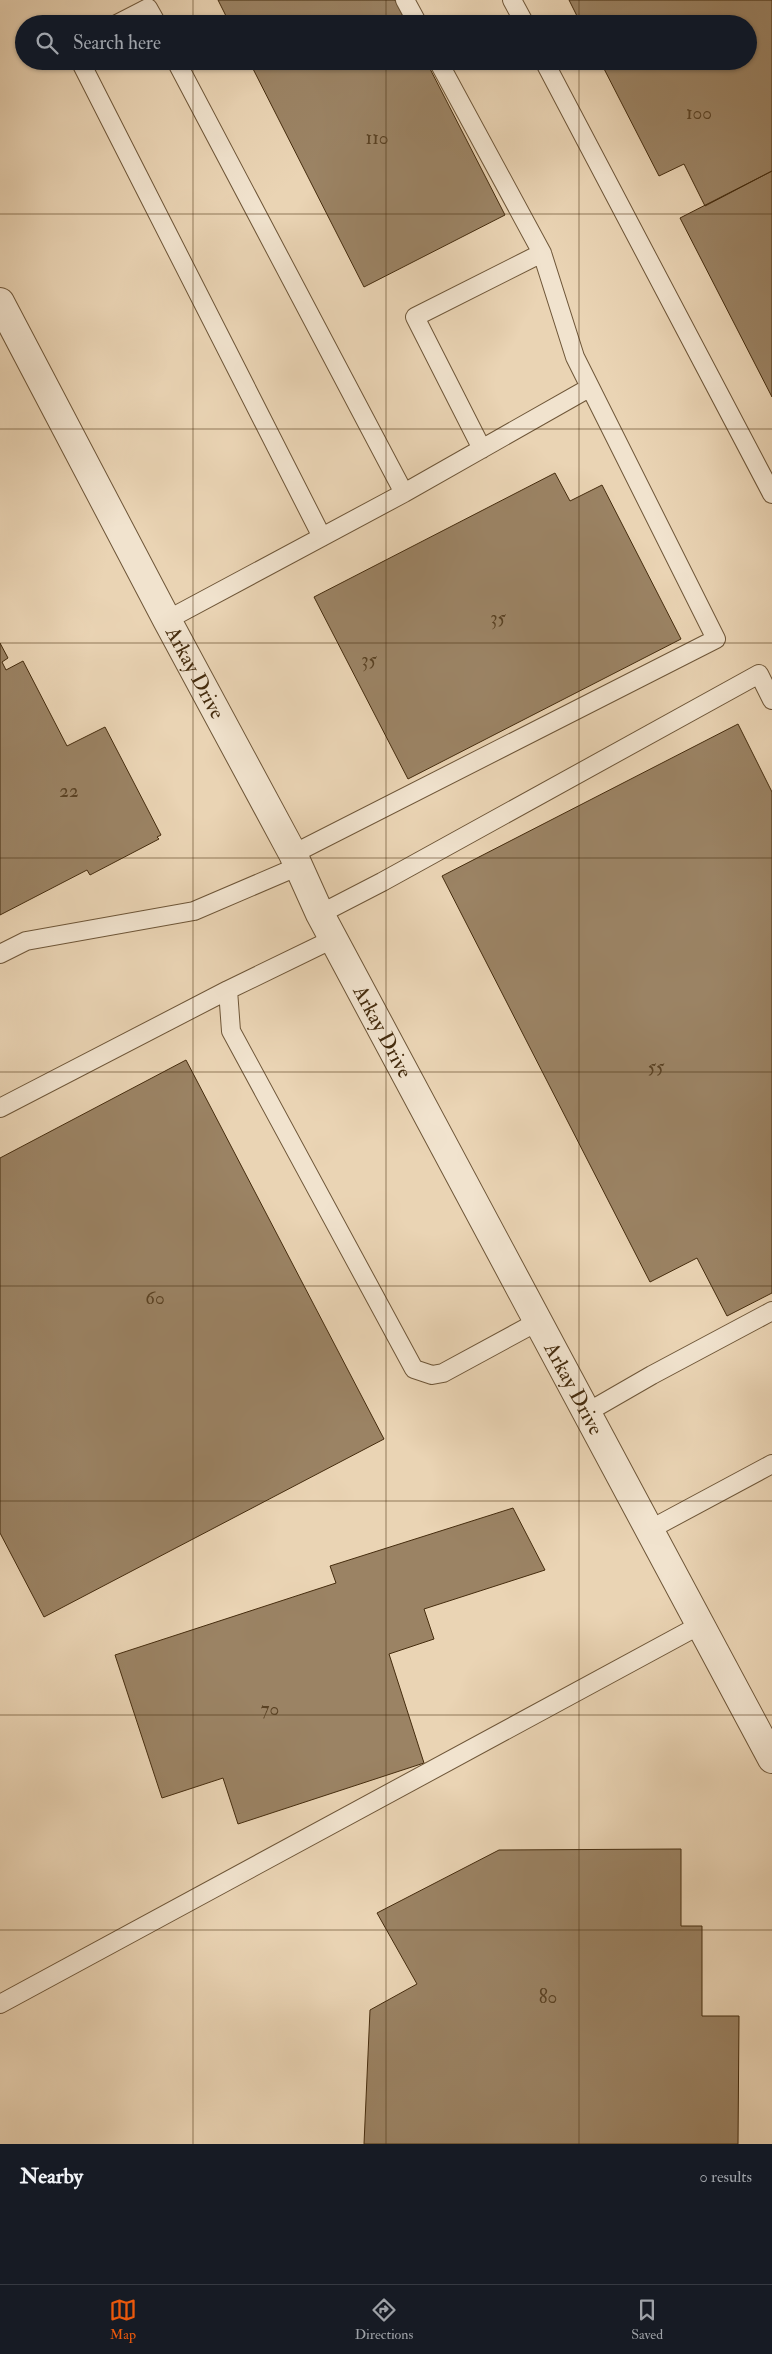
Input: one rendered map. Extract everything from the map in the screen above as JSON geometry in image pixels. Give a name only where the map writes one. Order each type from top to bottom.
[{"type":"street","name":"Arkay Drive","points":[[0,302],[296,860],[320,914],[772,1759]]},
{"type":"lane","points":[[405,0],[413,15]]},
{"type":"lane","points":[[512,0],[520,15]]},
{"type":"lane","points":[[134,15],[148,8],[152,15]]},
{"type":"lane","points":[[85,70],[322,537]]},
{"type":"lane","points":[[181,70],[404,493]]},
{"type":"lane","points":[[0,954],[26,941],[194,911],[296,860],[716,639],[575,357],[542,253],[443,70]]},
{"type":"lane","points":[[549,70],[772,494]]},
{"type":"lane","points":[[482,449],[415,317],[542,253]]},
{"type":"lane","points":[[167,620],[404,493],[589,388]]},
{"type":"lane","points":[[320,914],[382,882],[758,674],[772,700]]},
{"type":"lane","points":[[0,1108],[333,938]]},
{"type":"lane","points":[[228,990],[231,1031],[414,1369],[432,1375],[443,1373],[537,1322]]},
{"type":"lane","points":[[586,1413],[652,1375],[772,1311]]},
{"type":"lane","points":[[649,1530],[772,1464]]},
{"type":"lane","points":[[0,2004],[700,1625]]},
{"type":"building","points":[[218,0],[395,0],[402,15],[226,15]]},
{"type":"building","points":[[569,0],[772,0],[772,171],[705,206],[684,164],[659,176],[605,70],[757,70],[757,15],[576,15]]},
{"type":"building","points":[[254,70],[431,70],[505,215],[364,287]]},
{"type":"building","points":[[772,171],[772,397],[680,218]]},
{"type":"building","points":[[555,473],[570,501],[602,485],[681,639],[408,779],[314,597]]},
{"type":"building","points":[[0,643],[8,658],[2,662],[6,670],[23,661],[67,746],[105,727],[161,835],[157,837],[159,839],[90,875],[87,870],[0,915]]},
{"type":"building","points":[[738,724],[772,792],[772,1293],[727,1316],[697,1258],[650,1282],[442,876]]},
{"type":"building","points":[[186,1060],[384,1439],[44,1617],[0,1533],[0,1158]]},
{"type":"building","points":[[513,1508],[545,1570],[424,1609],[434,1639],[389,1654],[424,1763],[238,1824],[223,1778],[162,1798],[115,1655],[336,1583],[330,1566]]},
{"type":"building","points":[[681,1849],[681,1926],[702,1926],[702,2016],[739,2016],[738,2144],[364,2144],[370,2010],[417,1984],[377,1913],[499,1850]]}]
